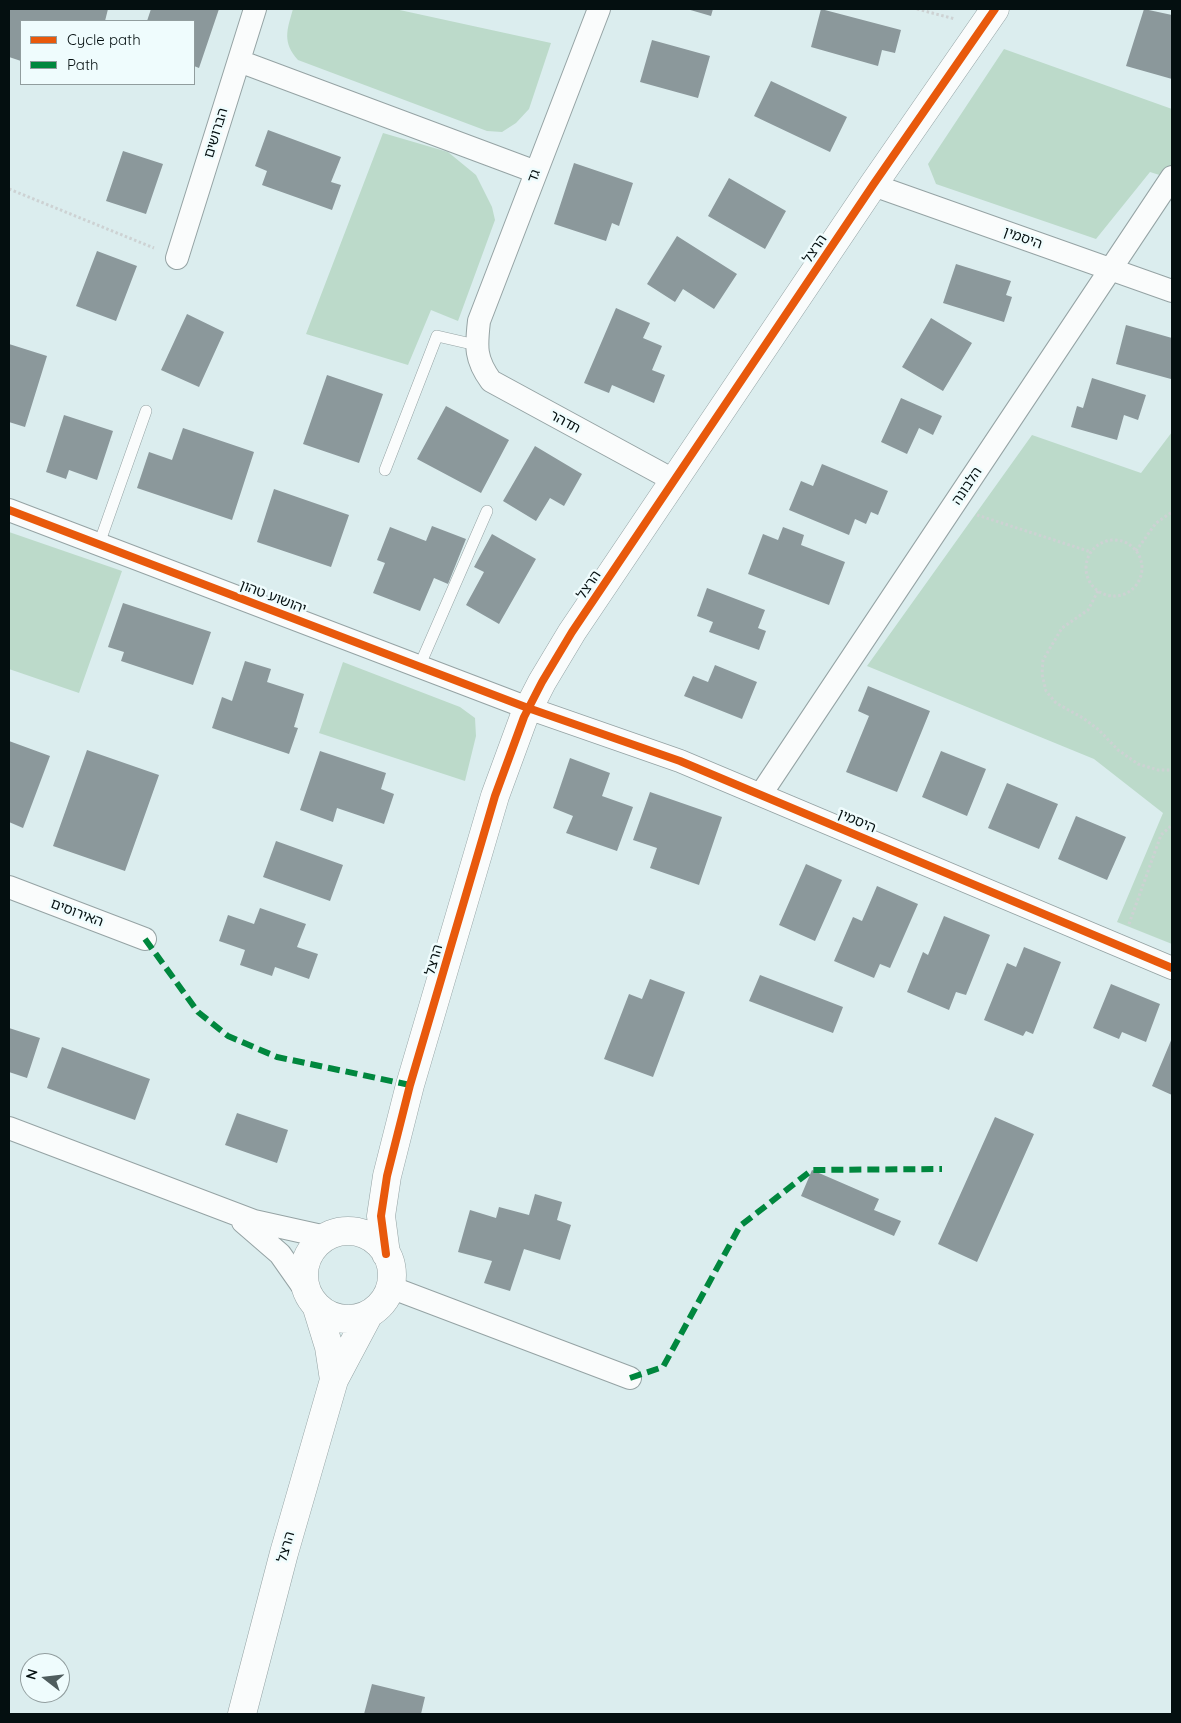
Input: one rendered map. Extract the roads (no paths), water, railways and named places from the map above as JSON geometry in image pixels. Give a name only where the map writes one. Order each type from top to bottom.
[{"type":"street","name":"הברושים","points":[[177,258],[255,9]]},
{"type":"street","name":"גד","points":[[476,345],[479,321],[599,9]]},
{"type":"street","name":"הרצל","points":[[386,1254],[381,1216],[389,1168],[410,1085],[508,754],[528,708],[562,648],[873,185],[989,18]]},
{"type":"street","points":[[239,61],[536,172]]},
{"type":"street","name":"הלבונה","points":[[761,794],[1172,177]]},
{"type":"street","name":"היסמין","points":[[873,185],[1172,292]]},
{"type":"street","name":"תדהר","points":[[476,345],[480,365],[491,381],[675,481]]},
{"type":"street","name":"יהושוע טהון","points":[[9,510],[528,708]]},
{"type":"street","name":"היסמין","points":[[528,708],[657,752],[1172,968]]},
{"type":"street","name":"האירוסים","points":[[9,887],[145,939]]},
{"type":"street","points":[[9,1128],[232,1213],[269,1225],[329,1235],[346,1231],[360,1232],[378,1243],[386,1254],[391,1266],[390,1288],[380,1306],[369,1314],[356,1319],[329,1316],[312,1299],[280,1254],[232,1213]]},
{"type":"street","name":"הרצל","points":[[329,1235],[349,1222],[366,1205],[389,1168]]},
{"type":"street","points":[[312,1299],[304,1270],[308,1256],[316,1245],[329,1235]]},
{"type":"street","points":[[390,1288],[630,1378]]},
{"type":"street","name":"הרצל","points":[[312,1299],[329,1346],[334,1380]]},
{"type":"street","name":"הרצל","points":[[242,1714],[284,1553],[334,1380],[369,1314]]},
{"type":"lane","points":[[384,470],[437,336],[476,345]]},
{"type":"lane","points":[[99,544],[146,412]]},
{"type":"lane","points":[[419,666],[487,511]]}]
